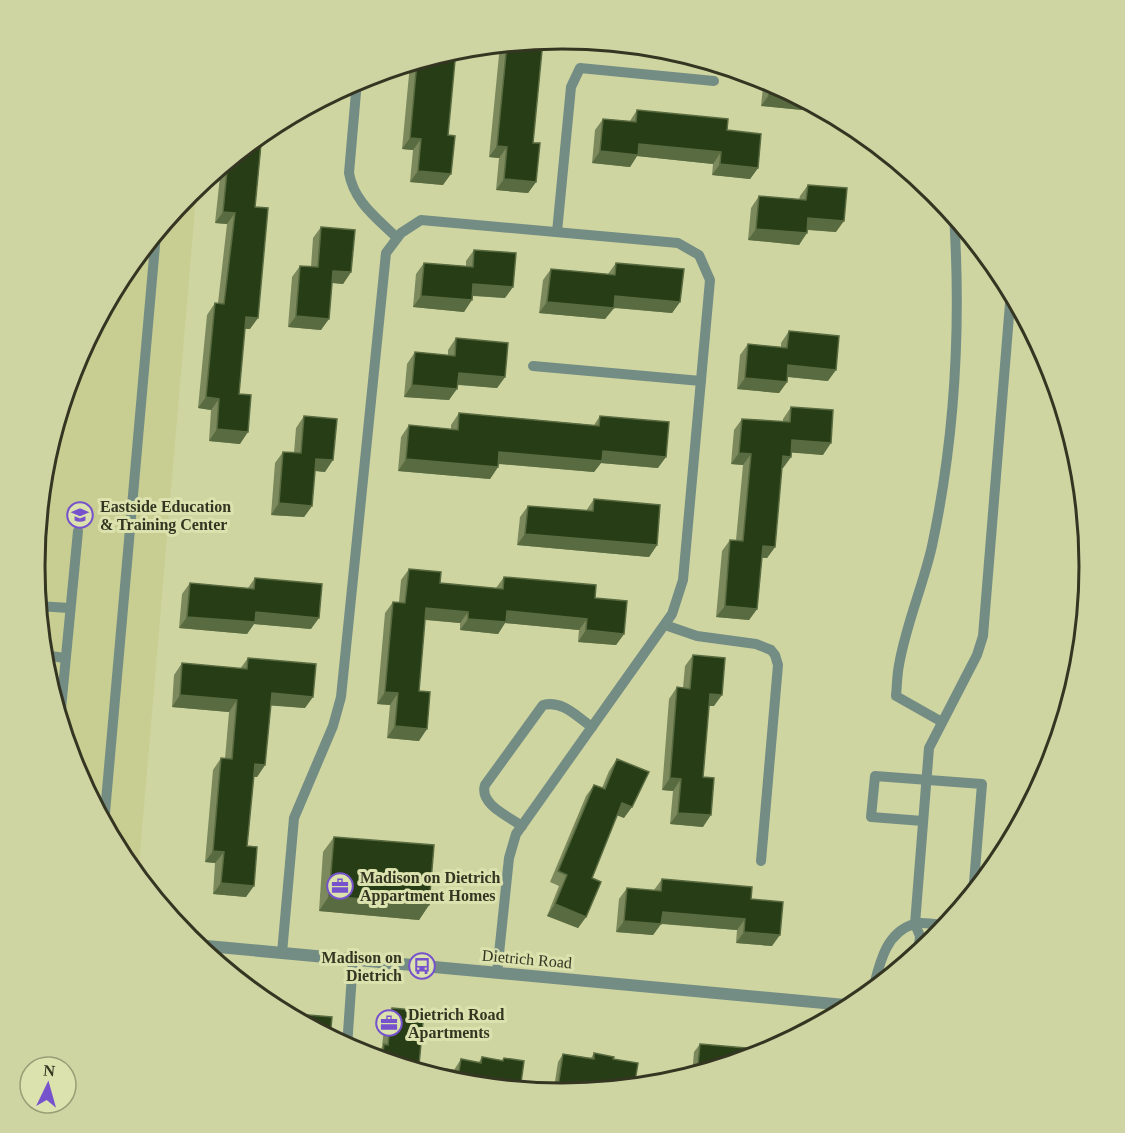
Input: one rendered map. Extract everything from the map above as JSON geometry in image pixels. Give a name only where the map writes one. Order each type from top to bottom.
[{"type":"street","name":"Dietrich Road","points":[[211,946],[838,1004]]},
{"type":"lane","points":[[557,232],[571,87],[580,68],[714,81]]},
{"type":"lane","points":[[356,92],[349,173],[351,182],[358,199],[397,238]]},
{"type":"lane","points":[[282,953],[294,818],[333,726],[341,698],[386,253],[401,233],[420,220],[678,243],[699,255],[710,280],[683,580],[672,614],[665,625],[516,834],[509,858],[496,973]]},
{"type":"lane","points":[[942,722],[896,696],[899,665],[932,546],[946,454],[954,390],[955,228]]},
{"type":"lane","points":[[105,809],[155,248]]},
{"type":"lane","points":[[920,940],[915,924],[929,748],[977,654],[983,636],[1010,306]]},
{"type":"lane","points":[[533,366],[701,381]]},
{"type":"lane","points":[[62,695],[78,531]]},
{"type":"lane","points":[[47,607],[69,608]]},
{"type":"lane","points":[[665,625],[697,636],[756,644],[771,650],[775,655],[778,665],[761,861]]},
{"type":"lane","points":[[53,656],[65,657]]},
{"type":"lane","points":[[522,826],[486,801],[483,791],[485,784],[543,705],[552,703],[561,705],[592,727]]},
{"type":"lane","points":[[923,821],[871,817],[874,776],[982,784],[974,880]]},
{"type":"lane","points":[[876,978],[883,953],[895,935],[915,924],[935,925]]},
{"type":"lane","points":[[349,1038],[353,960]]},
{"type":"shaded area","points":[[196,202],[139,864],[98,795],[72,733],[49,634],[45,567],[46,533],[55,466],[72,400],[84,368],[114,308],[132,279],[173,225]]},
{"type":"building","points":[[542,50],[533,143],[540,143],[536,182],[504,179],[507,147],[497,146],[506,52]]},
{"type":"building","points":[[455,61],[448,135],[455,136],[451,174],[418,171],[421,139],[410,138],[416,70]]},
{"type":"building","points":[[637,110],[728,119],[727,130],[761,134],[758,168],[720,164],[721,152],[639,144],[638,155],[600,151],[603,119],[636,122]]},
{"type":"building","points":[[261,146],[255,207],[268,208],[258,318],[246,317],[239,394],[251,395],[248,432],[217,429],[219,399],[206,397],[215,303],[224,304],[235,213],[223,212],[227,172]]},
{"type":"building","points":[[808,185],[847,188],[844,221],[808,218],[807,233],[756,229],[759,196],[806,200]]},
{"type":"building","points":[[321,227],[355,230],[351,272],[333,271],[329,319],[296,316],[300,266],[318,267]]},
{"type":"building","points":[[474,250],[516,253],[513,287],[473,284],[472,300],[421,296],[424,263],[473,267]]},
{"type":"building","points":[[616,263],[684,269],[680,302],[615,296],[614,308],[547,302],[551,269],[615,275]]},
{"type":"building","points":[[789,331],[839,336],[836,370],[788,365],[787,382],[745,378],[748,344],[787,348]]},
{"type":"building","points":[[456,338],[508,343],[505,377],[459,373],[457,389],[412,385],[415,352],[455,356]]},
{"type":"building","points":[[791,407],[833,410],[831,443],[792,440],[791,457],[783,456],[775,547],[763,546],[757,609],[725,606],[730,540],[743,541],[751,454],[739,453],[742,419],[790,422]]},
{"type":"building","points":[[459,413],[599,426],[600,416],[669,422],[666,457],[603,451],[602,461],[499,452],[498,467],[406,459],[409,425],[458,430]]},
{"type":"building","points":[[304,416],[337,419],[333,460],[316,459],[312,506],[279,503],[283,452],[301,453]]},
{"type":"building","points":[[594,499],[660,505],[657,545],[525,534],[528,506],[593,511]]},
{"type":"building","points":[[409,569],[441,572],[440,583],[503,589],[504,577],[596,585],[595,598],[627,601],[624,634],[586,630],[587,619],[507,611],[506,622],[468,619],[468,612],[426,608],[419,691],[430,692],[427,729],[395,726],[398,693],[385,692],[393,602],[405,603]]},
{"type":"building","points":[[255,578],[322,584],[319,618],[256,612],[255,622],[187,617],[190,583],[254,589]]},
{"type":"building","points":[[693,655],[725,658],[722,695],[710,694],[703,777],[714,778],[711,815],[678,813],[681,779],[670,778],[677,687],[690,689]]},
{"type":"building","points":[[248,658],[316,664],[313,697],[272,693],[265,765],[255,764],[247,846],[257,847],[254,886],[221,883],[224,852],[213,851],[221,758],[232,759],[237,700],[180,695],[182,663],[247,669]]},
{"type":"building","points":[[617,759],[649,772],[632,807],[622,803],[592,878],[601,882],[586,917],[555,904],[567,875],[558,871],[594,785],[605,789]]},
{"type":"building","points":[[334,837],[434,845],[429,905],[329,896]]},
{"type":"building","points":[[662,879],[752,887],[751,899],[783,902],[780,935],[744,932],[745,919],[663,912],[661,924],[624,921],[627,888],[661,891]]},
{"type":"building","points":[[392,1008],[424,1011],[419,1063],[383,1052],[384,1044],[388,1045]]},
{"type":"building","points":[[303,1015],[332,1017],[331,1029]]},
{"type":"building","points":[[700,1044],[746,1048],[746,1051],[729,1057],[698,1065]]},
{"type":"building","points":[[594,1053],[638,1063],[635,1079],[559,1084],[563,1054],[594,1059]]},
{"type":"building","points":[[482,1057],[503,1061],[504,1058],[524,1061],[521,1082],[495,1080],[434,1067],[459,1071],[461,1059],[481,1063]]},
{"type":"place","name":"Eastside Education & Training Center","points":[[80,515]]},
{"type":"place","name":"Madison on Dietrich Appartment Homes","points":[[340,886]]},
{"type":"place","name":"Madison on Dietrich","points":[[422,966]]},
{"type":"place","name":"Dietrich Road Apartments","points":[[389,1023]]}]
